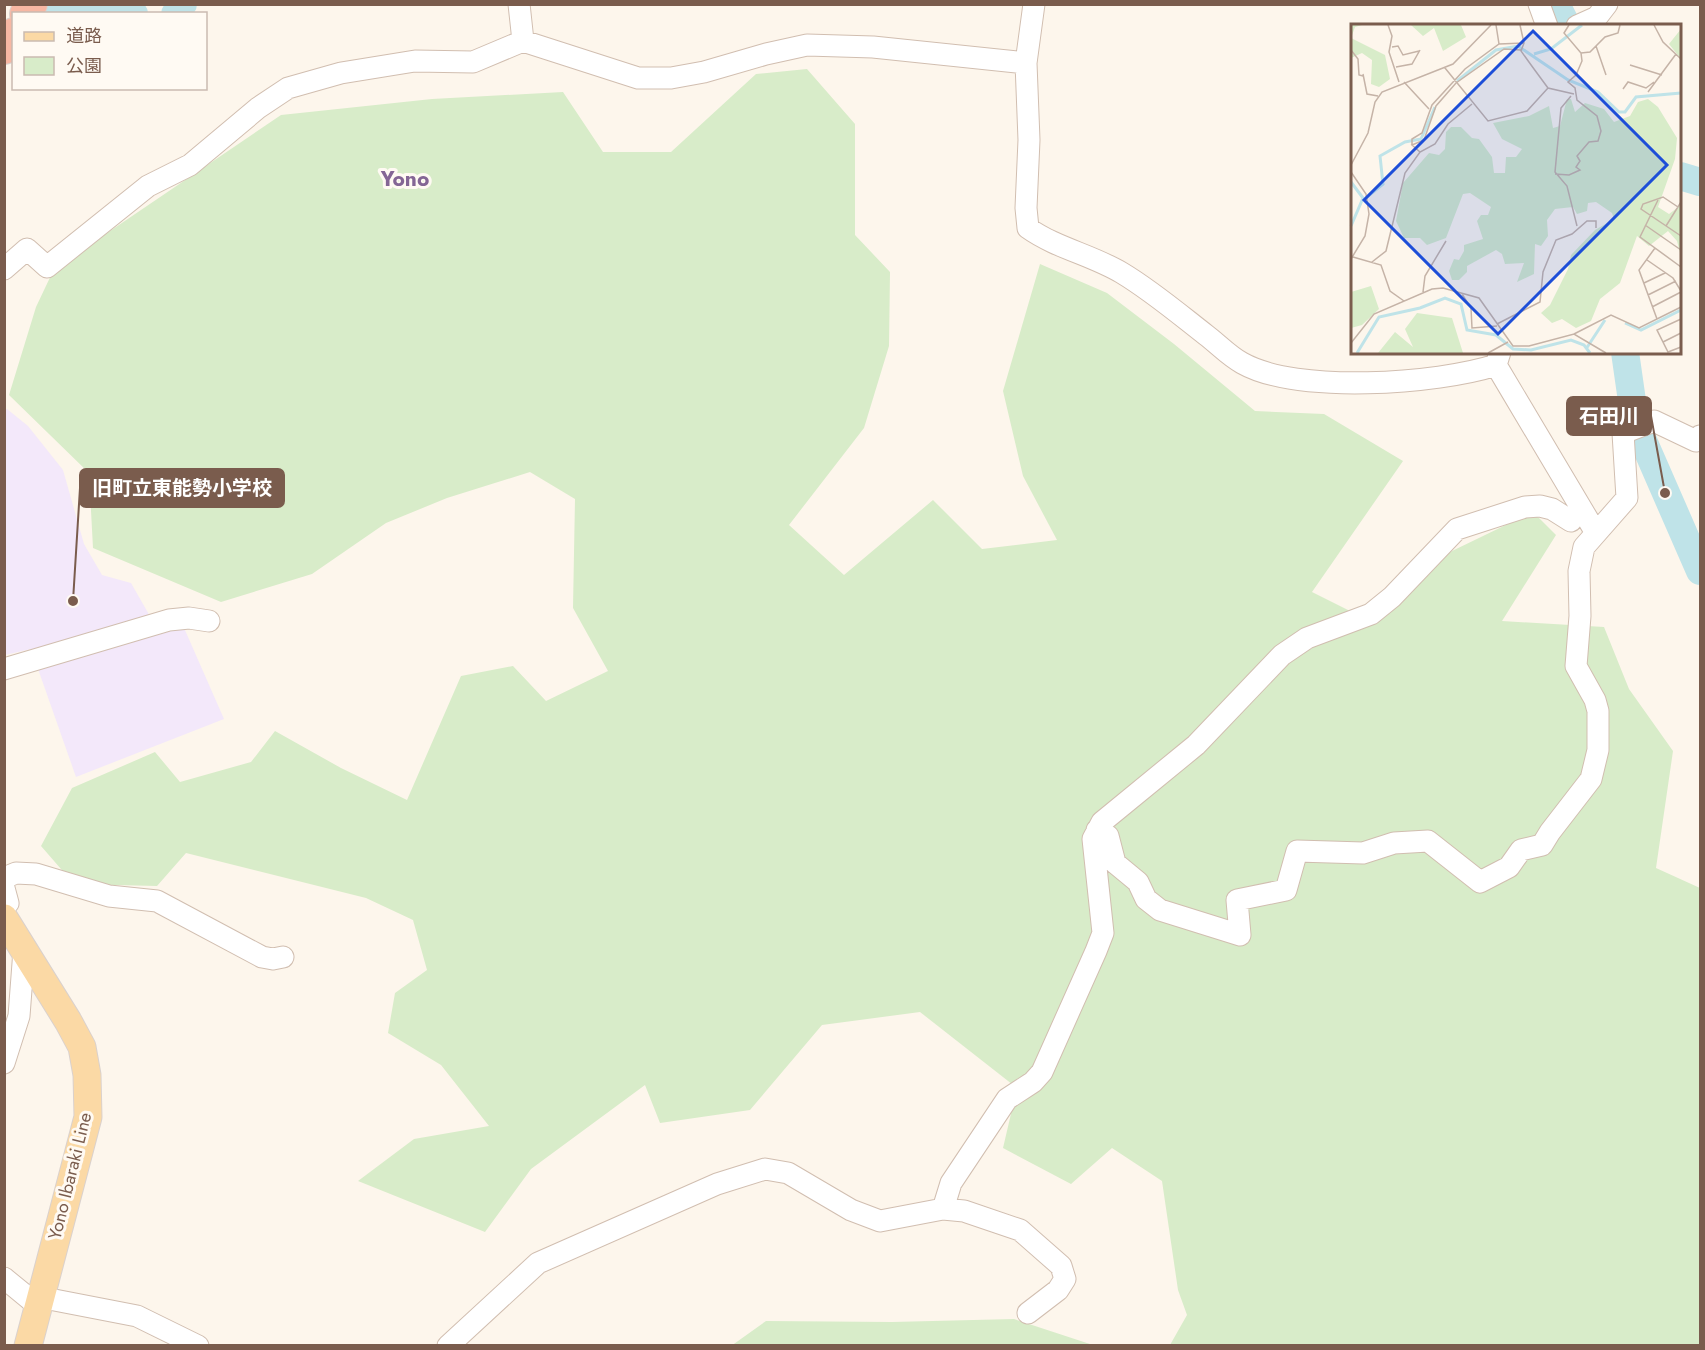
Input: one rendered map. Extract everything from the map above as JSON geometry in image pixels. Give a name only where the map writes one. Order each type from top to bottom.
[{"type":"main road","name":"Yono Ibaraki Line","points":[[4,918],[82,1047],[87,1075],[88,1117],[28,1346]]},
{"type":"street","points":[[519,4],[523,40]]},
{"type":"street","points":[[1034,4],[1026,63],[1029,140],[1026,208],[1028,228],[1041,238],[1087,254],[1122,273],[1241,363],[1271,376],[1310,381],[1395,381],[1468,374],[1498,358],[1596,533]]},
{"type":"street","points":[[1539,4],[1546,24]]},
{"type":"street","points":[[1579,24],[1597,9]]},
{"type":"street","points":[[4,269],[27,249],[47,267],[148,186],[190,165],[258,108],[288,88],[341,73],[415,61],[473,62],[523,40],[638,78],[671,78],[704,72],[807,45],[873,46],[1026,63]]},
{"type":"street","points":[[1097,830],[1108,836],[1115,863],[1138,882],[1146,899],[1160,910],[1240,935],[1237,900],[1286,890],[1297,851],[1363,853],[1394,843],[1428,841],[1480,882],[1492,878],[1509,867],[1521,850],[1542,845],[1550,831],[1591,779],[1598,750],[1598,711],[1595,700],[1584,685],[1576,666],[1580,616],[1579,571],[1584,547],[1627,498],[1623,433],[1654,421],[1696,441],[1701,436]]},
{"type":"street","points":[[943,1209],[951,1182],[1007,1099],[1033,1082],[1042,1072],[1096,951],[1103,933],[1093,839],[1102,822],[1196,745],[1282,655],[1307,638],[1371,614],[1392,597],[1457,529],[1525,507],[1540,506],[1552,509],[1571,521]]},
{"type":"street","points":[[4,669],[169,620],[189,618],[209,621]]},
{"type":"street","points":[[4,878],[16,873],[36,874],[109,897],[157,901],[262,957],[273,959],[282,957]]},
{"type":"street","points":[[4,888],[8,903],[4,906]]},
{"type":"street","points":[[4,1063],[18,1016],[24,951]]},
{"type":"street","points":[[448,1346],[538,1263],[717,1184],[765,1169],[788,1173],[851,1210],[880,1221],[943,1209],[964,1211],[1020,1230],[1060,1266],[1065,1279],[1058,1290],[1028,1313]]},
{"type":"street","points":[[4,1278],[38,1301],[137,1316],[198,1346]]},
{"type":"shaded area","points":[[7,409],[28,426],[63,470],[84,544],[102,575],[131,583],[151,618],[181,621],[224,719],[76,777],[31,649],[5,655],[4,410]]},
{"type":"green space","points":[[807,69],[855,124],[855,235],[890,272],[889,346],[864,428],[789,525],[844,575],[933,500],[982,549],[1057,540],[1023,476],[1003,391],[1040,264],[1107,293],[1174,344],[1255,411],[1324,414],[1403,461],[1312,592],[1360,616],[1452,551],[1533,512],[1556,535],[1502,621],[1604,627],[1629,689],[1673,751],[1656,868],[1700,888],[1700,1345],[1170,1345],[1187,1315],[1178,1290],[1162,1181],[1112,1148],[1071,1184],[1003,1148],[1017,1088],[920,1012],[822,1025],[750,1110],[660,1123],[645,1085],[531,1169],[485,1232],[358,1181],[414,1139],[489,1126],[441,1065],[388,1033],[395,993],[427,970],[413,920],[366,898],[186,853],[157,886],[74,884],[41,846],[72,788],[155,752],[180,782],[251,762],[275,731],[341,768],[407,800],[461,676],[513,666],[546,701],[608,671],[573,608],[575,499],[530,472],[447,498],[386,523],[312,574],[221,602],[93,548],[89,473],[9,395],[36,307],[54,269],[281,115],[432,99],[563,92],[603,152],[671,152],[756,74]]},
{"type":"green space","points":[[1014,1319],[1093,1345],[731,1346],[766,1321],[892,1322]]},
{"type":"waterway","points":[[41,4],[73,12]]},
{"type":"waterway","points":[[177,12],[183,4]]},
{"type":"waterway","points":[[1556,4],[1566,24]]},
{"type":"waterway","points":[[1681,176],[1700,182]]},
{"type":"waterway","points":[[1625,354],[1635,422],[1700,571]]},
{"type":"place","name":"石田川","points":[[1665,493]]},
{"type":"place","name":"旧町立東能勢小学校","points":[[73,601]]},
{"type":"district","name":"Yono","points":[[405,179]]}]
